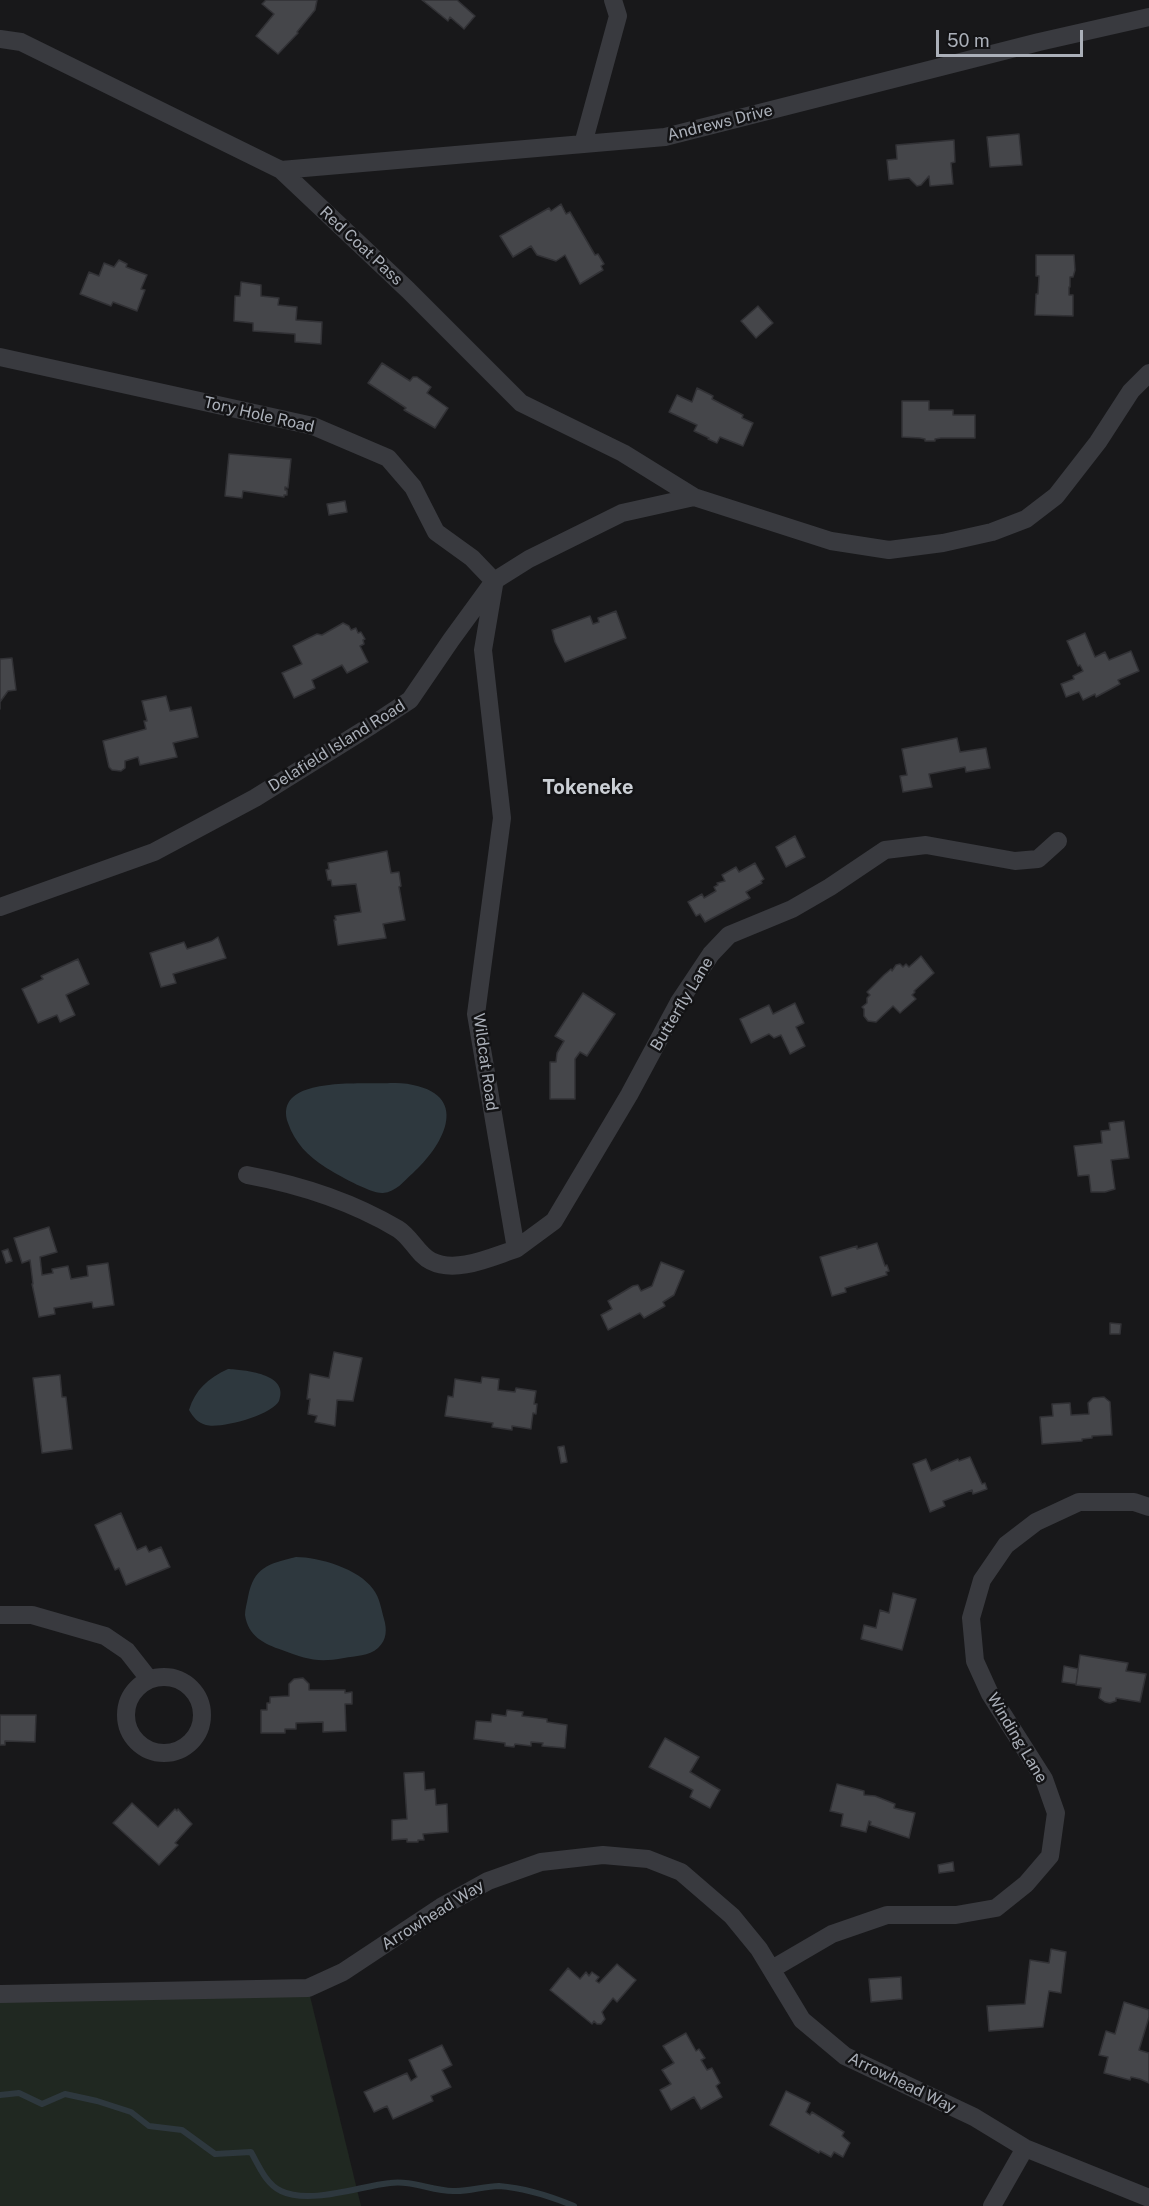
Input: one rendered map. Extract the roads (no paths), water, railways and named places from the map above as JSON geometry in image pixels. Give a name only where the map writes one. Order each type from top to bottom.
[{"type":"street","points":[[583,144],[618,16],[613,0]]},
{"type":"street","name":"Andrews Drive","points":[[281,170],[665,137],[1039,42],[1149,17]]},
{"type":"street","name":"Red Coat Pass","points":[[0,39],[21,42],[281,170],[408,290],[521,403],[623,453],[694,497]]},
{"type":"street","name":"Tory Hole Road","points":[[0,357],[313,426],[388,458],[413,487],[436,532],[472,558],[494,580]]},
{"type":"street","points":[[694,497],[831,541],[889,550],[943,543],[992,532],[1026,519],[1056,496],[1098,442],[1131,391],[1149,373]]},
{"type":"street","name":"Delafield Island Road","points":[[0,907],[154,852],[255,798],[410,700],[494,580],[622,513],[694,497]]},
{"type":"street","name":"Wildcat Road","points":[[494,580],[483,650],[502,818],[476,1014],[516,1249]]},
{"type":"street","name":"Butterfly Lane","points":[[516,1249],[554,1221],[629,1095],[679,1002],[711,954],[729,935],[792,909],[885,850],[926,845],[1015,861],[1038,859],[1058,841]]},
{"type":"street","points":[[247,1175],[289,1182],[347,1203],[401,1231],[431,1261],[461,1267],[516,1249]]},
{"type":"street","name":"Winding Lane","points":[[772,1969],[831,1934],[887,1915],[956,1915],[996,1908],[1026,1884],[1050,1856],[1056,1813],[1044,1779],[990,1694],[975,1661],[971,1618],[982,1580],[1006,1545],[1036,1522],[1078,1502],[1134,1502],[1149,1507]]},
{"type":"street","points":[[0,1615],[32,1615],[105,1636],[127,1651],[149,1679]]},
{"type":"street","points":[[164,1677],[179,1680],[191,1688],[200,1701],[202,1715],[199,1730],[191,1743],[178,1751],[164,1754],[149,1751],[136,1742],[128,1730],[125,1715],[128,1700],[136,1688],[149,1679],[164,1677]]},
{"type":"street","name":"Arrowhead Way","points":[[0,1994],[308,1988],[343,1972],[441,1907],[488,1881],[542,1862],[603,1856],[648,1859],[681,1872],[732,1916],[759,1949],[802,2020],[845,2056],[974,2117],[1025,2148],[1149,2198]]},
{"type":"street","points":[[992,2206],[1025,2148]]},
{"type":"waterway","points":[[0,2095],[19,2093],[42,2104],[65,2094],[97,2101],[131,2112],[149,2126],[182,2130],[215,2154],[251,2152],[271,2184],[293,2195],[320,2195],[398,2182],[453,2191],[499,2186],[537,2193],[574,2206]]},
{"type":"district","name":"Tokeneke","points":[[588,788]]}]
